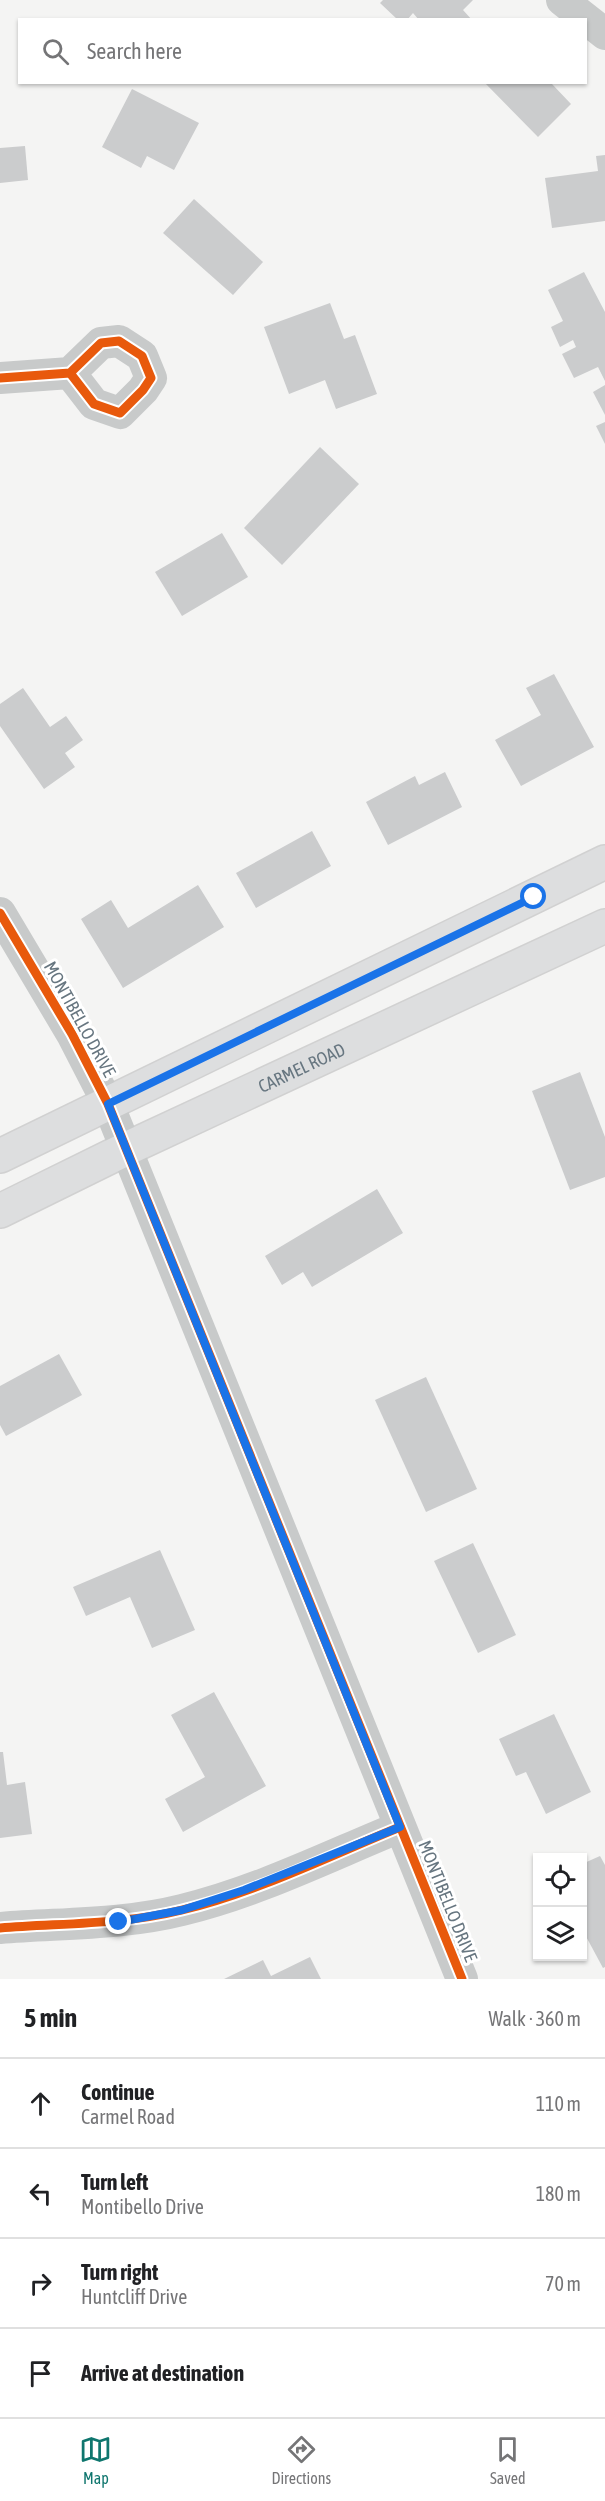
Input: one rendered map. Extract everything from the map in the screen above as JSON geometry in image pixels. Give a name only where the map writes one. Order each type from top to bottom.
[{"type":"main road","points":[[0,1156],[605,862]]},
{"type":"main road","name":"CARMEL ROAD","points":[[0,1211],[126,1149],[605,926]]},
{"type":"street","points":[[562,0],[585,18]]},
{"type":"street","points":[[587,20],[605,34]]},
{"type":"street","points":[[0,378],[70,373]]},
{"type":"street","name":"MONTIBELLO DRIVE","points":[[0,913],[72,1034],[108,1104],[462,1979]]},
{"type":"street","points":[[0,1928],[119,1922],[182,1910],[244,1890],[400,1827]]},
{"type":"building","points":[[383,0],[473,0],[463,10],[470,18],[417,18],[413,13],[409,18],[396,18],[380,3]]},
{"type":"building","points":[[486,84],[552,84],[571,104],[538,137]]},
{"type":"building","points":[[132,89],[199,123],[174,170],[147,156],[141,168],[102,147]]},
{"type":"building","points":[[25,146],[28,180],[0,183],[0,148]]},
{"type":"building","points":[[605,155],[605,221],[552,228],[545,178],[598,171],[596,156]]},
{"type":"building","points":[[194,199],[263,262],[233,295],[163,233]]},
{"type":"building","points":[[584,272],[605,312],[605,381],[598,367],[574,378],[562,354],[576,347],[573,340],[560,347],[551,327],[563,321],[548,290]]},
{"type":"building","points":[[330,303],[344,339],[355,335],[377,394],[336,409],[325,380],[289,394],[264,327]]},
{"type":"building","points":[[605,385],[605,415],[593,392]]},
{"type":"building","points":[[605,422],[605,444],[596,426]]},
{"type":"building","points":[[320,447],[359,484],[282,565],[244,528]]},
{"type":"building","points":[[222,533],[248,577],[182,616],[155,572]]},
{"type":"building","points":[[554,674],[594,747],[521,786],[495,740],[541,715],[526,688]]},
{"type":"building","points":[[23,688],[50,727],[66,716],[83,740],[65,753],[75,767],[44,789],[0,726],[0,704]]},
{"type":"building","points":[[445,772],[462,807],[388,845],[366,802],[415,776],[419,785]]},
{"type":"building","points":[[312,831],[331,866],[256,908],[236,873]]},
{"type":"building","points":[[198,885],[224,927],[123,988],[81,919],[111,900],[128,928]]},
{"type":"building","points":[[580,1072],[605,1137],[605,1177],[570,1190],[532,1091]]},
{"type":"building","points":[[377,1189],[403,1233],[312,1287],[303,1272],[282,1285],[265,1256]]},
{"type":"building","points":[[59,1354],[82,1395],[6,1436],[0,1425],[0,1386]]},
{"type":"building","points":[[426,1377],[477,1489],[426,1512],[375,1400]]},
{"type":"building","points":[[473,1543],[516,1635],[478,1653],[434,1561]]},
{"type":"building","points":[[160,1550],[195,1630],[152,1648],[130,1597],[86,1616],[73,1587]]},
{"type":"building","points":[[214,1692],[266,1786],[183,1832],[165,1799],[205,1777],[171,1715]]},
{"type":"building","points":[[554,1714],[591,1792],[546,1814],[526,1772],[516,1776],[499,1739]]},
{"type":"building","points":[[0,1752],[3,1752],[7,1785],[25,1782],[32,1834],[0,1838]]},
{"type":"building","points":[[600,1856],[605,1865],[605,1967],[603,1968],[587,1938],[587,1862]]},
{"type":"building","points":[[310,1957],[321,1979],[224,1979],[263,1960],[271,1976]]},
{"type":"cycle path","points":[[0,378],[70,373],[101,343],[119,341],[142,356],[151,378],[143,390],[120,413],[94,404],[70,373]]},
{"type":"cycle path","points":[[0,913],[72,1034],[108,1104],[462,1979]]},
{"type":"cycle path","points":[[0,1928],[114,1921],[182,1910],[238,1894],[400,1827]]},
{"type":"route","points":[[119,1922],[182,1910],[244,1890],[400,1827],[108,1104],[534,897]]}]
